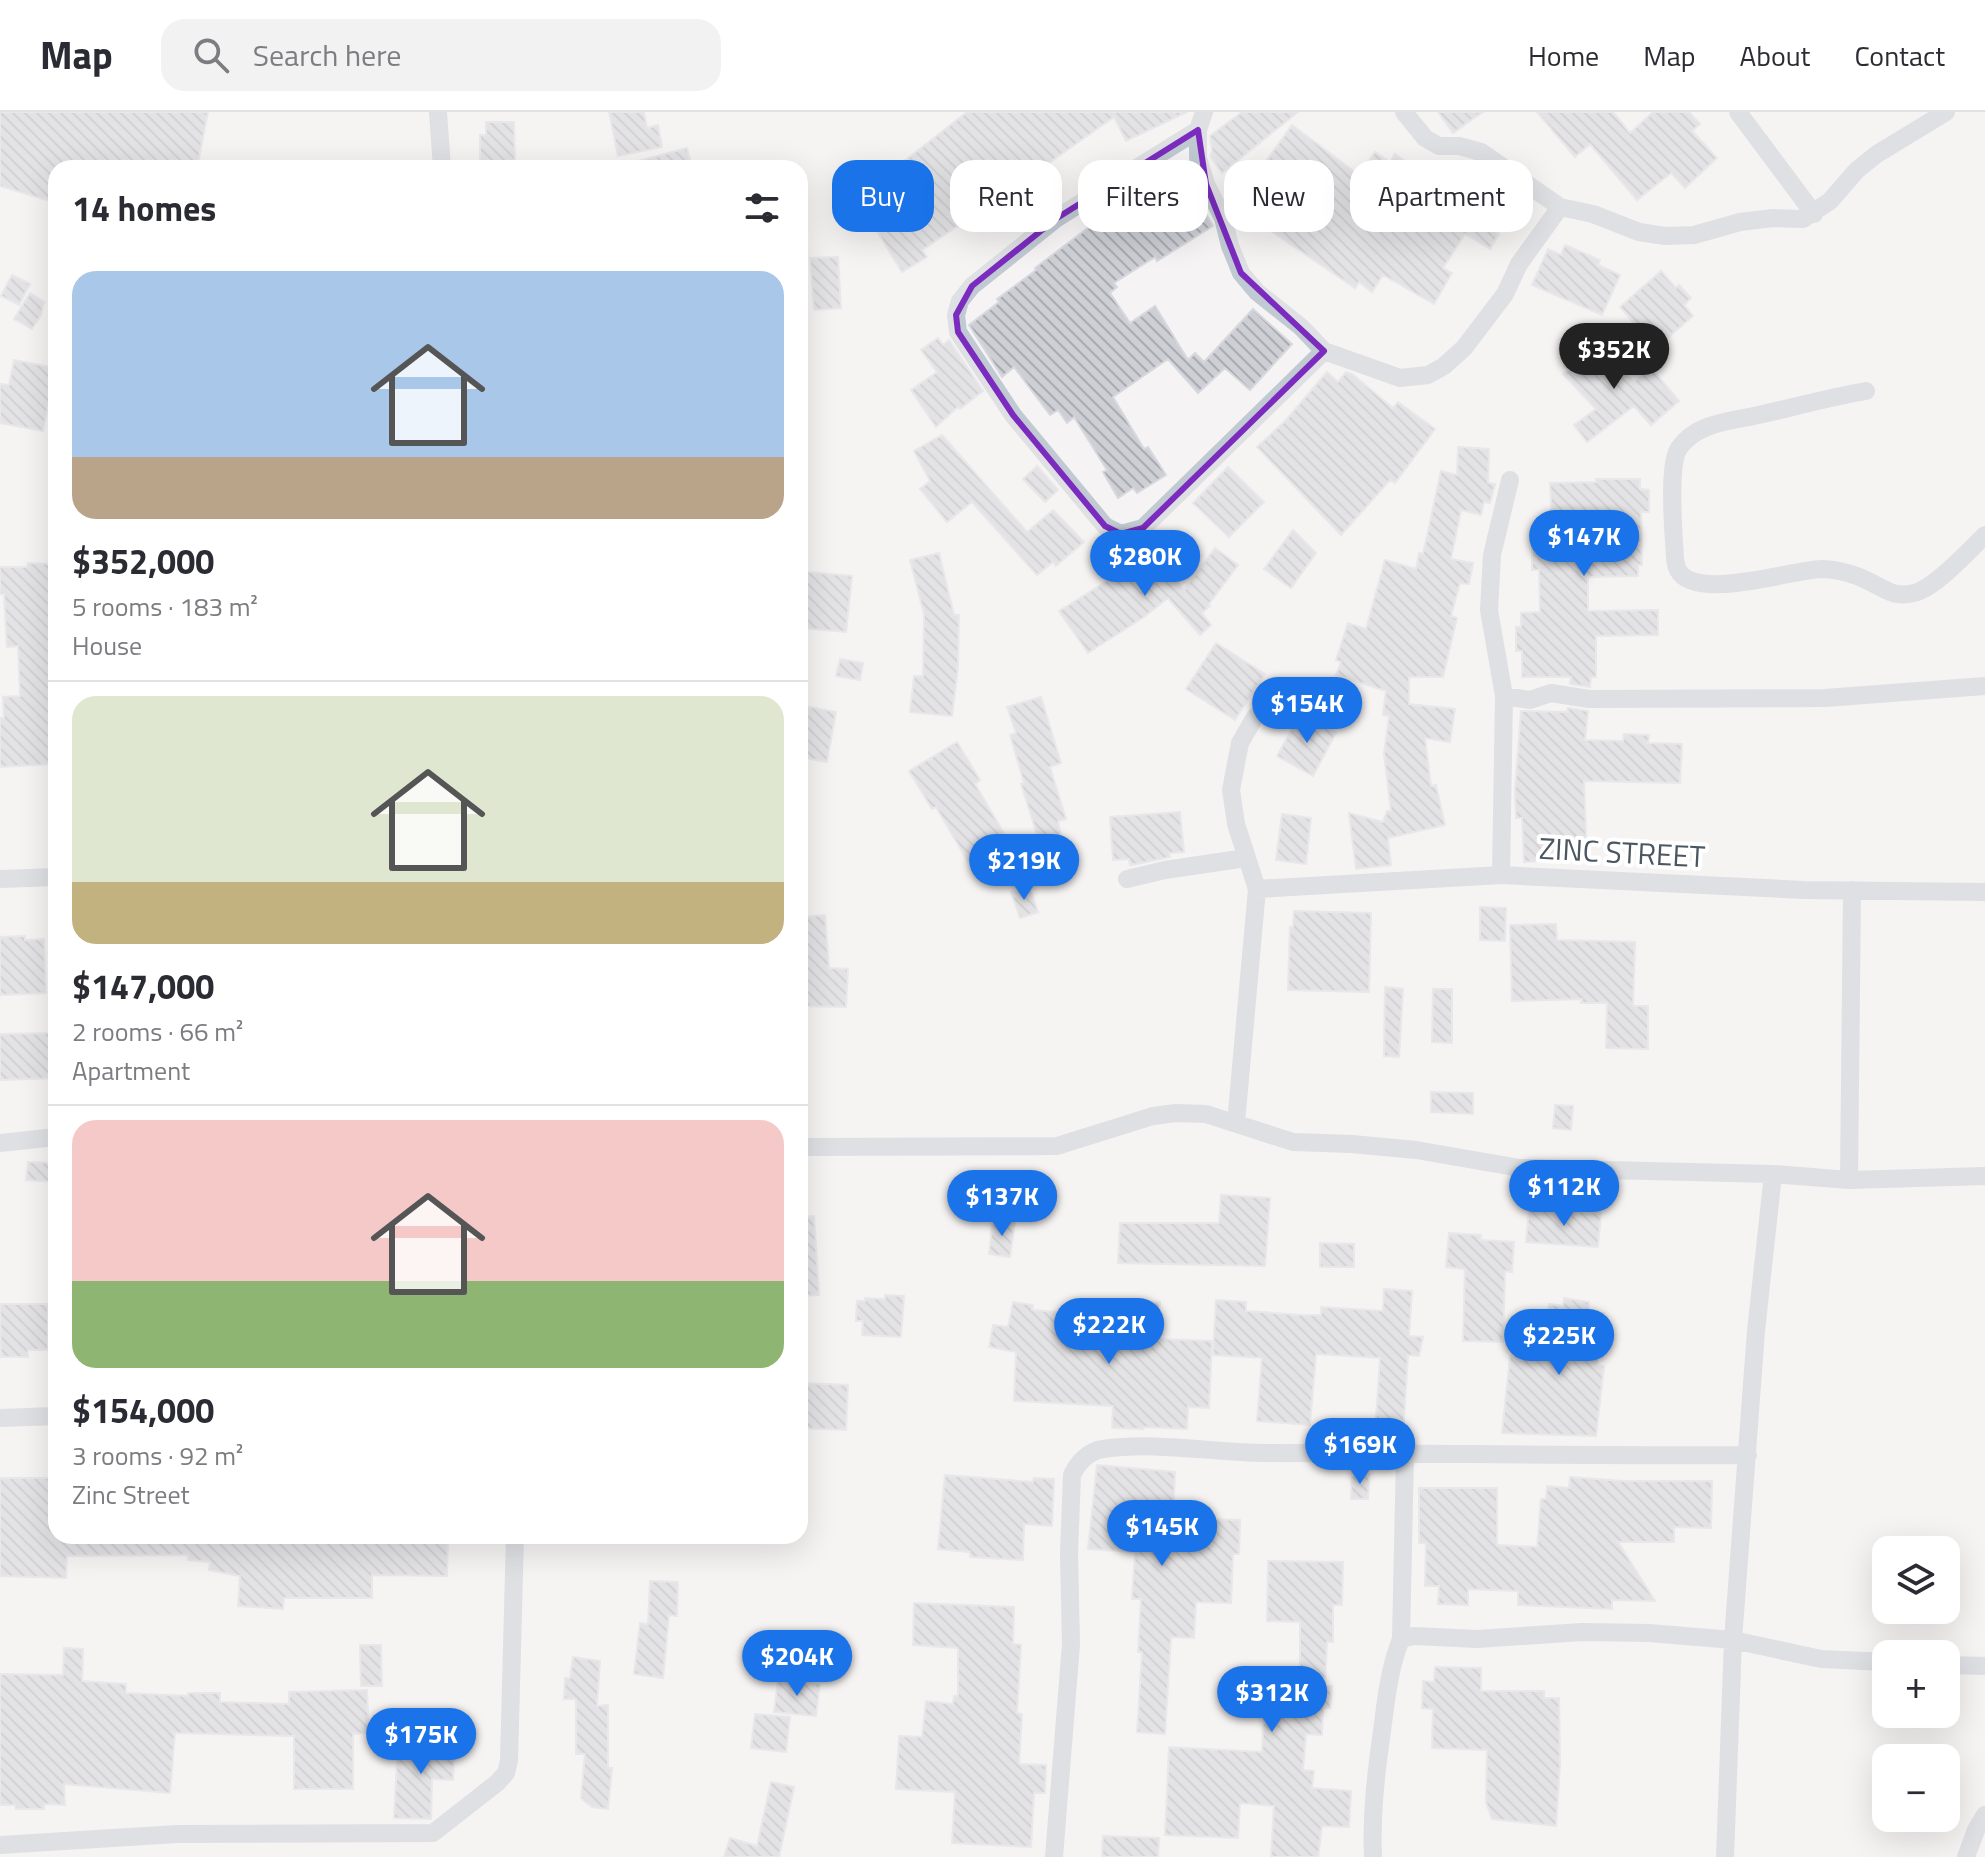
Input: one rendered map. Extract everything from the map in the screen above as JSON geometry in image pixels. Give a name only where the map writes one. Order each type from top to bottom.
[{"type":"street","points":[[438,112],[441,160]]},
{"type":"street","points":[[1404,112],[1425,138],[1439,146],[1459,146],[1481,152],[1560,207],[1593,214],[1639,232],[1665,236],[1694,235],[1740,222],[1773,218],[1797,220],[1814,214],[1877,154],[1946,112]]},
{"type":"street","points":[[1738,112],[1814,214]]},
{"type":"street","points":[[1201,121],[1198,158],[1223,218],[1241,273],[1257,292],[1301,327],[1324,351],[1400,378],[1428,375],[1444,366],[1464,348],[1505,294],[1519,264],[1560,207]]},
{"type":"street","points":[[1201,121],[1057,218],[972,286],[960,301],[956,315],[958,332],[1013,415],[1105,526],[1121,534],[1143,528],[1324,351]]},
{"type":"street","points":[[1866,391],[1821,398],[1763,415],[1721,422],[1699,430],[1679,448],[1672,467],[1678,572],[1703,585],[1819,569],[1836,570],[1869,581],[1882,591],[1898,595],[1917,593],[1952,568],[1985,535]]},
{"type":"street","points":[[1501,875],[1504,696],[1489,610],[1492,555],[1510,480]]},
{"type":"street","points":[[1504,696],[1530,700],[1551,693],[1589,699],[1825,698],[1985,686]]},
{"type":"street","points":[[1236,1123],[1257,889],[1236,824],[1231,790],[1240,743],[1255,717]]},
{"type":"street","points":[[1127,879],[1246,858]]},
{"type":"street","name":"ZINC STREET","points":[[1257,889],[1501,875],[1852,890],[1985,892]]},
{"type":"street","points":[[0,879],[48,877]]},
{"type":"street","points":[[1849,1180],[1852,890]]},
{"type":"street","points":[[808,1147],[1057,1146],[1153,1116],[1176,1113],[1206,1114],[1293,1142],[1416,1150],[1520,1168],[1773,1174],[1849,1180],[1985,1176]]},
{"type":"street","points":[[0,1143],[48,1138]]},
{"type":"street","points":[[1725,1857],[1733,1640],[1756,1331],[1773,1174]]},
{"type":"street","points":[[0,1418],[48,1416]]},
{"type":"street","points":[[1054,1857],[1071,1644],[1069,1554],[1072,1475],[1093,1451],[1150,1447],[1255,1453],[1748,1455]]},
{"type":"street","points":[[1373,1857],[1374,1791],[1387,1693],[1393,1660],[1401,1639],[1405,1454]]},
{"type":"street","points":[[0,1845],[177,1834],[433,1833],[487,1792],[506,1773],[509,1760],[515,1544]]},
{"type":"street","points":[[1401,1639],[1414,1636],[1503,1638],[1582,1632],[1649,1633],[1733,1640],[1821,1659],[1872,1661]]},
{"type":"street","points":[[1960,1665],[1985,1666]]},
{"type":"street","points":[[1966,1857],[1985,1815]]},
{"type":"highlighted area","points":[[1198,130],[1206,184],[1241,273],[1324,351],[1143,528],[1121,534],[1105,526],[1013,415],[958,332],[956,315],[972,286],[1057,218]]},
{"type":"building","points":[[0,112],[208,112],[199,160],[48,160],[48,201],[0,186]]},
{"type":"building","points":[[609,112],[644,112],[647,128],[658,125],[662,147],[618,156]]},
{"type":"building","points":[[967,112],[1187,112],[1126,141],[1114,117],[1053,160],[950,160],[950,231],[922,250],[927,257],[902,272],[878,232],[934,232],[934,160],[905,160]]},
{"type":"building","points":[[1242,112],[1298,112],[1238,160],[1224,160],[1222,173],[1210,156],[1210,136]]},
{"type":"building","points":[[1438,112],[1483,112],[1453,133]]},
{"type":"building","points":[[1537,112],[1613,112],[1630,133],[1653,112],[1689,112],[1700,124],[1692,131],[1717,158],[1685,188],[1671,173],[1637,200],[1590,144],[1575,157]]},
{"type":"building","points":[[486,122],[514,122],[515,160],[480,160],[480,135],[486,135]]},
{"type":"building","points":[[1292,125],[1350,168],[1350,232],[1499,234],[1490,249],[1465,234],[1443,268],[1452,273],[1434,304],[1383,275],[1372,292],[1359,282],[1355,288],[1272,232],[1334,232],[1334,160],[1267,160]]},
{"type":"building","points":[[687,148],[690,160],[642,160]]},
{"type":"building","points":[[1375,152],[1387,160],[1369,160]]},
{"type":"building","points":[[1083,232],[1203,232],[1114,283],[1117,287],[1110,293],[1130,323],[1155,306],[1188,360],[1195,353],[1204,362],[1253,309],[1292,344],[1250,390],[1225,368],[1198,393],[1168,359],[1113,397],[1144,449],[1148,447],[1166,475],[1137,493],[1133,488],[1118,498],[1103,472],[1107,470],[1074,417],[1067,423],[1058,410],[1050,415],[1014,367],[1002,377],[969,325]]},
{"type":"building","points":[[1565,245],[1600,260],[1598,265],[1620,275],[1602,315],[1532,285],[1548,249],[1561,255]]},
{"type":"building","points":[[838,257],[841,308],[814,310],[810,258]]},
{"type":"building","points":[[1661,271],[1676,288],[1679,285],[1691,298],[1684,305],[1693,316],[1656,348],[1620,307]]},
{"type":"building","points":[[12,275],[30,284],[19,305],[1,296]]},
{"type":"building","points":[[30,293],[44,302],[41,315],[32,329],[14,319]]},
{"type":"building","points":[[938,338],[943,345],[949,340],[983,391],[960,409],[958,407],[936,427],[911,390],[937,372],[921,350]]},
{"type":"building","points":[[1594,339],[1634,382],[1651,368],[1679,401],[1651,425],[1634,406],[1587,442],[1574,425],[1596,409],[1563,374],[1568,370],[1564,366]]},
{"type":"building","points":[[14,360],[48,366],[48,407],[43,431],[0,423],[0,384],[9,385]]},
{"type":"building","points":[[1327,372],[1338,382],[1346,372],[1352,374],[1393,408],[1398,402],[1435,429],[1395,483],[1390,480],[1341,535],[1257,447],[1285,421]]},
{"type":"building","points":[[942,435],[1027,532],[1053,510],[1084,542],[1056,566],[1053,562],[1037,575],[972,502],[947,522],[920,489],[930,481],[914,451]]},
{"type":"building","points":[[1458,447],[1489,449],[1488,483],[1495,484],[1490,503],[1484,502],[1481,515],[1461,510],[1451,559],[1473,563],[1469,584],[1460,583],[1451,616],[1457,618],[1443,677],[1409,677],[1409,704],[1455,709],[1450,742],[1425,738],[1431,786],[1436,785],[1445,825],[1388,838],[1391,865],[1356,869],[1349,813],[1383,822],[1387,811],[1391,811],[1384,754],[1389,716],[1383,715],[1386,691],[1336,675],[1341,662],[1336,660],[1348,623],[1366,629],[1385,560],[1416,569],[1419,553],[1423,554],[1441,471],[1457,475]]},
{"type":"building","points":[[1037,466],[1058,490],[1045,502],[1023,479]]},
{"type":"building","points":[[1228,467],[1264,502],[1229,537],[1193,503]]},
{"type":"building","points":[[1596,479],[1640,479],[1640,489],[1649,490],[1649,512],[1641,512],[1642,565],[1638,565],[1638,576],[1588,577],[1588,611],[1658,610],[1658,635],[1596,636],[1596,677],[1591,677],[1590,687],[1570,684],[1571,677],[1522,677],[1522,651],[1516,651],[1516,627],[1521,627],[1521,613],[1540,612],[1539,570],[1532,570],[1532,539],[1553,539],[1550,483],[1596,482]]},
{"type":"building","points":[[1293,530],[1316,553],[1291,588],[1264,569]]},
{"type":"building","points":[[1215,548],[1238,565],[1202,613],[1211,625],[1200,635],[1168,598],[1088,653],[1059,611],[1102,584],[1144,551],[1151,560],[1157,556],[1184,590]]},
{"type":"building","points":[[939,553],[954,615],[959,615],[958,668],[952,716],[910,712],[914,676],[923,676],[924,614],[910,560]]},
{"type":"building","points":[[28,563],[48,564],[48,764],[0,767],[3,697],[20,696],[18,646],[7,647],[0,567],[27,567]]},
{"type":"building","points":[[808,572],[852,576],[846,632],[808,629]]},
{"type":"building","points":[[1216,643],[1265,674],[1235,720],[1186,689]]},
{"type":"building","points":[[840,659],[863,663],[860,680],[836,676]]},
{"type":"building","points":[[1041,697],[1061,763],[1050,767],[1066,819],[1058,821],[1066,862],[1047,866],[1021,784],[1024,783],[1010,735],[1016,733],[1007,707]]},
{"type":"building","points":[[808,707],[836,712],[827,762],[808,758]]},
{"type":"building","points":[[1568,708],[1588,711],[1585,740],[1623,741],[1624,734],[1649,735],[1648,743],[1682,744],[1680,783],[1584,781],[1587,859],[1524,862],[1522,818],[1516,818],[1515,790],[1521,711],[1567,712]]},
{"type":"building","points":[[1300,714],[1336,733],[1313,776],[1277,756]]},
{"type":"building","points":[[957,742],[980,780],[975,784],[1008,840],[968,862],[936,807],[932,809],[909,771]]},
{"type":"building","points":[[1180,812],[1184,852],[1169,853],[1170,857],[1130,865],[1129,859],[1113,860],[1110,817]]},
{"type":"building","points":[[1282,814],[1311,818],[1306,864],[1276,860]]},
{"type":"building","points":[[1029,886],[1038,912],[1020,918],[1011,892]]},
{"type":"building","points":[[1480,907],[1506,908],[1505,941],[1480,940]]},
{"type":"building","points":[[1294,911],[1371,913],[1369,992],[1288,990],[1290,927],[1293,927]]},
{"type":"building","points":[[825,915],[829,968],[848,969],[846,1007],[808,1006],[808,916]]},
{"type":"building","points":[[1556,924],[1557,940],[1635,942],[1633,1006],[1648,1006],[1648,1049],[1606,1048],[1607,1003],[1581,1003],[1582,999],[1512,1001],[1510,925]]},
{"type":"building","points":[[25,936],[25,940],[44,939],[46,993],[0,995],[0,937]]},
{"type":"building","points":[[1385,987],[1403,989],[1399,1057],[1384,1056]]},
{"type":"building","points":[[1433,989],[1452,989],[1452,1043],[1432,1042]]},
{"type":"building","points":[[48,1033],[48,1078],[0,1080],[0,1034]]},
{"type":"building","points":[[1431,1092],[1473,1093],[1473,1114],[1431,1112]]},
{"type":"building","points":[[1555,1105],[1573,1106],[1571,1130],[1553,1128]]},
{"type":"building","points":[[28,1162],[48,1163],[48,1181],[26,1180]]},
{"type":"building","points":[[1221,1195],[1270,1198],[1265,1266],[1118,1263],[1120,1223],[1219,1223]]},
{"type":"building","points":[[1529,1208],[1601,1213],[1598,1247],[1526,1242]]},
{"type":"building","points":[[808,1216],[814,1216],[819,1295],[808,1296]]},
{"type":"building","points":[[993,1219],[1015,1221],[1010,1257],[989,1254]]},
{"type":"building","points":[[1449,1233],[1481,1235],[1480,1240],[1514,1242],[1512,1272],[1505,1271],[1503,1342],[1463,1341],[1465,1269],[1446,1267]]},
{"type":"building","points":[[1320,1243],[1354,1244],[1354,1267],[1320,1267]]},
{"type":"building","points":[[1384,1289],[1412,1291],[1409,1336],[1423,1337],[1419,1356],[1408,1355],[1403,1435],[1375,1433],[1380,1358],[1316,1354],[1310,1425],[1257,1421],[1262,1358],[1213,1355],[1216,1300],[1246,1302],[1246,1311],[1302,1315],[1321,1315],[1321,1307],[1383,1311]]},
{"type":"building","points":[[885,1295],[904,1296],[901,1337],[862,1335],[863,1321],[856,1321],[857,1301],[865,1301],[865,1298],[885,1299]]},
{"type":"building","points":[[1564,1298],[1589,1302],[1588,1311],[1604,1313],[1597,1365],[1604,1366],[1596,1436],[1502,1433],[1510,1356],[1541,1358],[1549,1304],[1563,1306]]},
{"type":"building","points":[[1122,1300],[1160,1302],[1158,1339],[1212,1341],[1209,1408],[1188,1407],[1187,1429],[1112,1428],[1113,1406],[1014,1401],[1016,1352],[989,1347],[993,1325],[1008,1327],[1013,1302],[1033,1305],[1032,1310],[1058,1312],[1057,1330],[1121,1331]]},
{"type":"building","points":[[0,1304],[48,1304],[48,1350],[28,1350],[28,1357],[1,1357]]},
{"type":"building","points":[[808,1383],[848,1385],[846,1430],[808,1428]]},
{"type":"building","points":[[1097,1465],[1175,1472],[1173,1518],[1240,1520],[1239,1554],[1233,1554],[1231,1603],[1196,1602],[1194,1638],[1171,1637],[1165,1734],[1137,1732],[1142,1652],[1138,1652],[1141,1599],[1132,1599],[1135,1552],[1088,1549]]},
{"type":"building","points":[[1352,1473],[1369,1474],[1368,1499],[1351,1499]]},
{"type":"building","points":[[945,1475],[1033,1482],[1034,1478],[1054,1479],[1052,1526],[1024,1524],[1023,1560],[970,1557],[970,1552],[938,1549]]},
{"type":"building","points":[[1570,1477],[1622,1481],[1712,1481],[1711,1528],[1674,1527],[1674,1542],[1618,1542],[1655,1601],[1612,1600],[1612,1609],[1518,1605],[1518,1591],[1468,1589],[1468,1605],[1438,1604],[1439,1586],[1425,1586],[1426,1543],[1419,1543],[1419,1488],[1497,1488],[1497,1545],[1537,1547],[1541,1499],[1546,1499],[1547,1486],[1569,1488]]},
{"type":"building","points":[[0,1478],[48,1478],[48,1544],[448,1544],[447,1576],[372,1575],[372,1598],[284,1598],[283,1609],[238,1606],[240,1576],[209,1570],[210,1562],[188,1560],[188,1555],[67,1556],[66,1578],[0,1576]]},
{"type":"building","points":[[1268,1561],[1343,1562],[1342,1605],[1333,1605],[1333,1642],[1327,1642],[1325,1686],[1332,1686],[1330,1708],[1323,1708],[1322,1735],[1306,1734],[1303,1770],[1314,1771],[1312,1788],[1351,1791],[1349,1827],[1322,1826],[1318,1857],[1271,1857],[1274,1806],[1240,1803],[1238,1838],[1165,1835],[1169,1747],[1262,1752],[1266,1667],[1300,1669],[1300,1622],[1267,1621]]},
{"type":"building","points":[[650,1581],[678,1582],[677,1616],[669,1615],[663,1678],[634,1674],[640,1623],[648,1624]]},
{"type":"building","points":[[914,1603],[1014,1607],[1013,1644],[1021,1645],[1017,1713],[1022,1714],[1019,1764],[1046,1765],[1045,1793],[1034,1793],[1031,1847],[952,1843],[955,1792],[896,1789],[899,1736],[922,1737],[926,1701],[953,1704],[954,1696],[958,1696],[958,1648],[913,1645]]},
{"type":"building","points":[[360,1645],[381,1645],[382,1686],[361,1686]]},
{"type":"building","points":[[64,1648],[83,1649],[82,1681],[126,1684],[126,1693],[188,1696],[188,1693],[220,1693],[220,1702],[289,1704],[289,1692],[367,1690],[369,1733],[353,1734],[353,1789],[294,1789],[294,1736],[175,1733],[170,1793],[64,1784],[65,1805],[44,1804],[44,1809],[16,1809],[15,1805],[0,1805],[0,1674],[63,1675]]},
{"type":"building","points":[[573,1657],[600,1661],[597,1706],[608,1705],[608,1768],[612,1768],[608,1809],[592,1807],[581,1798],[585,1754],[576,1754],[576,1699],[564,1699],[565,1678],[570,1678]]},
{"type":"building","points":[[1435,1667],[1481,1668],[1481,1691],[1544,1691],[1544,1698],[1559,1698],[1560,1765],[1556,1826],[1492,1819],[1486,1802],[1487,1750],[1432,1748],[1433,1709],[1422,1708],[1423,1681],[1434,1682]]},
{"type":"building","points":[[778,1679],[820,1684],[816,1716],[774,1712]]},
{"type":"building","points":[[755,1714],[790,1717],[786,1752],[751,1748]]},
{"type":"building","points":[[423,1740],[455,1742],[453,1780],[432,1779],[431,1819],[394,1818],[398,1742],[423,1744]]},
{"type":"building","points":[[771,1782],[794,1787],[779,1857],[724,1857],[730,1838],[757,1846]]},
{"type":"building","points":[[1103,1836],[1159,1838],[1158,1857],[1102,1857]]}]
